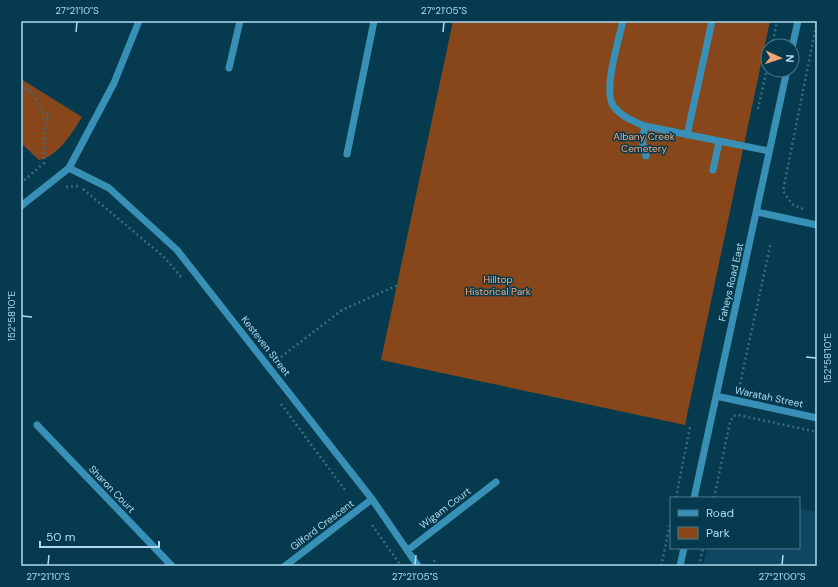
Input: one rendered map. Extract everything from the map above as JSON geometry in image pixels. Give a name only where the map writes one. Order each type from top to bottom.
[{"type":"street","points":[[21,206],[69,168],[114,83],[139,21]]},
{"type":"street","points":[[229,68],[240,21]]},
{"type":"street","points":[[347,154],[374,21]]},
{"type":"street","points":[[623,21],[609,86],[612,105],[626,118],[645,126],[769,151]]},
{"type":"street","points":[[687,135],[712,21]]},
{"type":"street","points":[[794,38],[798,21]]},
{"type":"street","name":"Faheys Road East","points":[[694,497],[786,78]]},
{"type":"street","points":[[645,126],[642,141],[646,156]]},
{"type":"street","points":[[713,170],[719,142]]},
{"type":"street","name":"Kesteven Street","points":[[69,168],[109,188],[177,250],[372,499],[418,566]]},
{"type":"street","points":[[757,212],[817,225]]},
{"type":"street","name":"Waratah Street","points":[[716,396],[817,418]]},
{"type":"street","name":"Sharon Court","points":[[37,425],[172,566]]},
{"type":"street","name":"Wigam Court","points":[[408,550],[496,482]]},
{"type":"street","name":"Gilford Crescent","points":[[285,566],[372,499]]},
{"type":"street","points":[[680,566],[684,549]]},
{"type":"path","points":[[774,38],[777,21]]},
{"type":"path","points":[[809,211],[792,204],[783,191],[817,21]]},
{"type":"path","points":[[758,109],[765,78]]},
{"type":"path","points":[[21,86],[34,94],[42,112],[48,114],[44,135],[44,163],[21,183]]},
{"type":"path","points":[[66,187],[80,186],[164,257],[188,284]]},
{"type":"path","points":[[740,384],[771,242]]},
{"type":"path","points":[[269,366],[342,310],[398,285]]},
{"type":"path","points":[[278,400],[345,490]]},
{"type":"path","points":[[714,497],[730,422],[733,416],[817,432]]},
{"type":"path","points":[[676,497],[690,427]]},
{"type":"path","points":[[372,525],[401,566]]},
{"type":"path","points":[[661,566],[670,526]]},
{"type":"path","points":[[699,566],[703,549]]},
{"type":"path","points":[[434,560],[436,566]]},
{"type":"shaded area","points":[[800,509],[817,512],[817,566],[703,566],[707,549],[800,549]]},
{"type":"green space","points":[[453,21],[770,21],[766,38],[760,38],[760,69],[685,425],[381,360]]},
{"type":"green space","points":[[21,79],[82,117],[59,149],[46,158],[39,160],[21,143]]},
{"type":"park label","name":"Albany Creek Cemetery","points":[[644,142]]},
{"type":"park label","name":"Hilltop Historical Park","points":[[498,284]]}]
